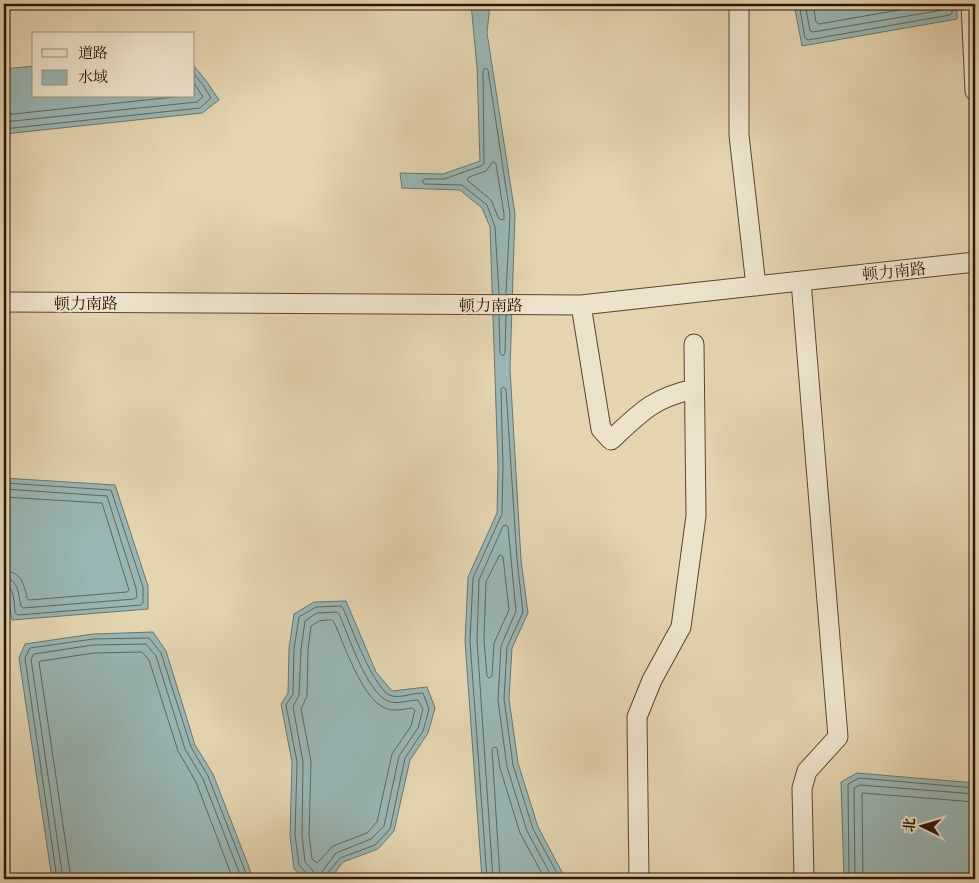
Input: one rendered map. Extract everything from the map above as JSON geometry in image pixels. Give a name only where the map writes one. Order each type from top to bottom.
[{"type":"street","points":[[739,4],[740,135],[756,286]]},
{"type":"street","points":[[971,4],[975,91]]},
{"type":"street","name":"顿力南路","points":[[4,302],[581,305],[975,262]]},
{"type":"street","points":[[801,281],[838,737],[807,771],[802,788],[804,879]]},
{"type":"street","points":[[581,305],[602,429],[611,440],[648,406],[672,394],[694,389]]},
{"type":"street","points":[[639,879],[637,717],[652,680],[681,627],[696,516],[694,344]]},
{"type":"water","points":[[471,4],[490,4],[487,33],[515,214],[510,369],[521,560],[528,613],[512,648],[509,699],[518,763],[538,827],[564,879],[482,879],[465,641],[468,577],[497,513],[498,467],[490,227],[482,208],[460,190],[402,188],[400,173],[443,174],[480,161],[477,67]]},
{"type":"water","points":[[794,4],[957,4],[957,19],[802,46]]},
{"type":"water","points":[[32,66],[32,98],[195,98],[195,67],[219,100],[202,113],[4,134],[4,69]]},
{"type":"water","points":[[4,478],[115,485],[148,586],[148,609],[12,620],[4,577]]},
{"type":"water","points":[[346,601],[376,672],[392,691],[427,687],[435,708],[428,733],[410,760],[394,831],[378,849],[343,862],[330,879],[306,879],[294,869],[290,836],[292,762],[281,704],[288,693],[289,648],[294,614],[314,602]]},
{"type":"water","points":[[153,632],[166,651],[195,745],[213,774],[250,870],[251,879],[52,879],[19,658],[25,644],[93,634]]},
{"type":"water","points":[[857,773],[975,783],[975,879],[844,879],[841,782]]}]
